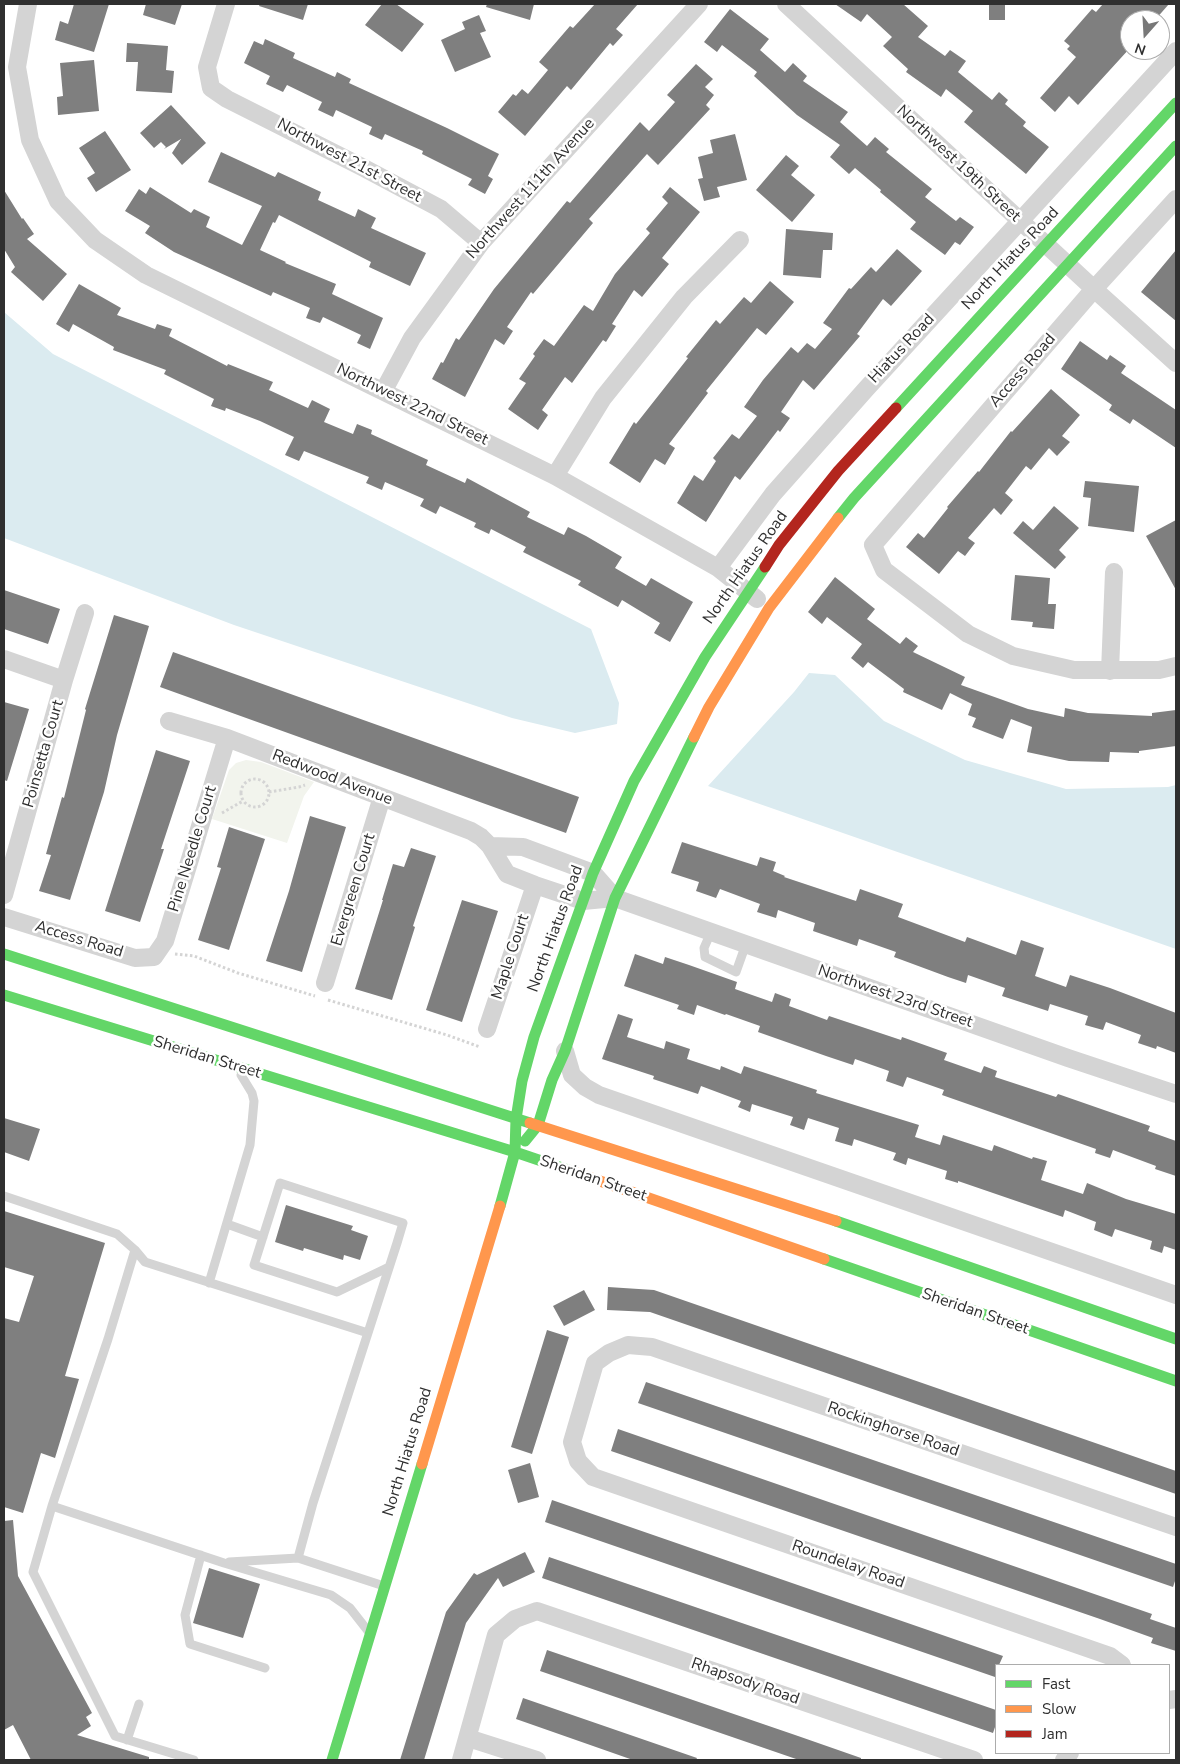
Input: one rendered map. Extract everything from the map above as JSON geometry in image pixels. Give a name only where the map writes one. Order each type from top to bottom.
[{"type":"main road","name":"North Hiatus Road","points":[[332,1760],[508,1180],[515,1152],[516,1119],[522,1081],[534,1036],[593,873],[634,782],[705,657],[747,591],[779,545],[838,471],[1176,103]]},
{"type":"main road","name":"North Hiatus Road","points":[[515,1152],[538,1125],[552,1080],[565,1051],[615,898],[709,706],[769,608],[854,498],[1176,146]]},
{"type":"main road","name":"Sheridan Street","points":[[4,954],[826,1218],[1176,1339]]},
{"type":"main road","name":"Sheridan Street","points":[[4,995],[515,1152],[1176,1381]]},
{"type":"street","name":"Northwest 22nd Street","points":[[28,4],[17,67],[30,140],[58,201],[95,240],[146,274],[555,476],[718,568],[769,608]]},
{"type":"street","name":"Northwest 21st Street","points":[[226,4],[207,67],[211,88],[441,209],[481,243]]},
{"type":"street","name":"Northwest 111th Avenue","points":[[384,390],[412,338],[481,243],[699,4]]},
{"type":"street","name":"Northwest 19th Street","points":[[786,4],[1176,363]]},
{"type":"street","name":"Hiatus Road","points":[[718,568],[773,494],[866,389],[1176,51]]},
{"type":"street","name":"Access Road","points":[[1110,671],[1074,670],[1014,656],[968,634],[884,570],[873,545],[1094,289],[1176,200]]},
{"type":"street","points":[[555,476],[603,398],[684,297],[740,240]]},
{"type":"street","points":[[1114,572],[1110,671],[1159,670],[1176,666]]},
{"type":"street","name":"Poinsetta Court","points":[[4,895],[64,680],[85,613]]},
{"type":"street","points":[[4,659],[64,680]]},
{"type":"street","name":"Redwood Avenue","points":[[169,721],[227,738],[471,831],[490,846],[507,874],[583,901],[615,898]]},
{"type":"street","name":"Pine Needle Court","points":[[154,957],[165,941],[227,738]]},
{"type":"street","name":"Evergreen Court","points":[[325,983],[382,797]]},
{"type":"street","points":[[490,846],[523,848],[593,873],[615,898]]},
{"type":"street","name":"Maple Court","points":[[487,1030],[535,885]]},
{"type":"street","name":"Northwest 23rd Street","points":[[615,898],[1068,1058],[1176,1094]]},
{"type":"street","name":"Access Road","points":[[4,917],[135,958],[154,957]]},
{"type":"street","points":[[565,1051],[572,1075],[585,1088],[600,1095],[1176,1295]]},
{"type":"street","name":"Rockinghorse Road","points":[[578,1461],[572,1442],[595,1364],[609,1354],[628,1345],[652,1347],[1176,1527]]},
{"type":"street","name":"Roundelay Road","points":[[578,1461],[593,1476],[1110,1656],[1121,1664]]},
{"type":"street","name":"Rhapsody Road","points":[[468,1738],[496,1635],[515,1619],[537,1611],[974,1760]]},
{"type":"street","points":[[461,1760],[468,1738],[536,1760]]},
{"type":"lane","points":[[710,932],[704,948],[705,958],[736,972],[746,944]]},
{"type":"lane","points":[[209,1283],[250,1145],[253,1123],[254,1100],[252,1093],[236,1066]]},
{"type":"lane","points":[[298,1558],[403,1223],[280,1183],[254,1265],[337,1292],[389,1267]]},
{"type":"lane","points":[[4,1196],[116,1234],[135,1250],[145,1262],[368,1333]]},
{"type":"lane","points":[[227,1224],[263,1237]]},
{"type":"lane","points":[[135,1250],[108,1339],[52,1506],[33,1572],[115,1736],[194,1760]]},
{"type":"lane","points":[[52,1506],[224,1563],[331,1595],[350,1608],[370,1634]]},
{"type":"lane","points":[[201,1555],[186,1615],[190,1644],[264,1668]]},
{"type":"lane","points":[[224,1563],[298,1558],[385,1586]]},
{"type":"lane","points":[[128,1740],[139,1704]]},
{"type":"path","points":[[269,792],[298,788],[308,784],[318,773]]},
{"type":"path","points":[[254,778],[260,778],[269,792],[264,804],[255,809],[246,806],[241,796],[245,782],[254,778]]},
{"type":"shaded area","points":[[4,312],[53,354],[591,629],[619,703],[617,724],[575,733],[512,718],[234,625],[4,538]]},
{"type":"shaded area","points":[[809,673],[835,675],[884,721],[965,760],[1066,789],[1168,787],[1176,785],[1176,949],[708,786]]},
{"type":"shaded area","points":[[246,760],[261,762],[314,782],[304,796],[287,843],[212,819],[229,770],[236,763]]},
{"type":"building","points":[[74,4],[109,4],[94,52],[55,40],[60,21],[68,24]]},
{"type":"building","points":[[146,4],[182,4],[175,25],[143,15]]},
{"type":"building","points":[[260,4],[308,4],[303,20],[259,6]]},
{"type":"building","points":[[382,4],[396,4],[424,24],[402,52],[365,25]]},
{"type":"building","points":[[487,4],[534,4],[530,20],[486,7]]},
{"type":"building","points":[[595,4],[638,4],[616,29],[623,35],[613,46],[610,43],[571,90],[567,86],[525,136],[498,112],[513,94],[516,96],[522,89],[528,94],[548,70],[539,62],[570,26],[573,28]]},
{"type":"building","points":[[835,4],[903,4],[928,26],[918,37],[945,56],[950,50],[966,61],[958,72],[992,100],[999,92],[1008,100],[1005,104],[1026,122],[1023,126],[1049,147],[1026,174],[964,122],[973,111],[946,89],[941,97],[906,72],[908,69],[883,46],[892,37],[867,14],[861,22]]},
{"type":"building","points":[[989,4],[1005,4],[1005,20],[989,20]]},
{"type":"building","points":[[1103,4],[1169,4],[1164,10],[1120,10],[1120,59],[1078,105],[1069,96],[1055,112],[1040,98],[1076,57],[1067,49],[1070,46],[1064,41],[1092,9],[1096,12]]},
{"type":"building","points":[[730,9],[769,39],[760,50],[785,72],[793,63],[807,76],[803,81],[848,112],[840,122],[867,146],[875,137],[889,149],[886,152],[932,189],[925,197],[956,221],[960,217],[974,227],[960,245],[955,242],[945,255],[910,229],[916,222],[880,192],[881,190],[855,168],[849,174],[830,157],[840,145],[797,115],[754,76],[757,72],[722,45],[717,52],[704,42]]},
{"type":"building","points":[[479,15],[486,31],[480,33],[491,57],[455,72],[441,40],[465,29],[462,22]]},
{"type":"building","points":[[265,39],[295,53],[293,58],[335,77],[337,72],[351,79],[349,83],[499,154],[488,176],[493,179],[485,194],[468,185],[472,179],[422,154],[423,151],[385,134],[382,140],[369,134],[372,127],[336,110],[333,117],[318,110],[322,102],[287,85],[283,92],[266,84],[270,76],[244,63],[254,41],[263,45]]},
{"type":"building","points":[[127,43],[168,46],[166,70],[174,71],[172,93],[136,91],[138,62],[126,62]]},
{"type":"building","points":[[94,60],[99,111],[58,115],[57,97],[63,96],[60,63]]},
{"type":"building","points":[[696,64],[713,79],[705,87],[714,95],[706,105],[710,109],[658,165],[647,154],[589,219],[593,223],[533,294],[531,292],[507,327],[513,331],[504,345],[495,339],[465,397],[432,379],[456,338],[459,340],[494,289],[567,201],[570,203],[640,122],[649,131],[675,102],[667,95]]},
{"type":"building","points":[[171,105],[206,143],[182,165],[172,153],[181,139],[164,149],[166,147],[161,142],[154,148],[140,133]]},
{"type":"building","points":[[105,131],[131,170],[96,192],[87,178],[95,173],[79,148]]},
{"type":"building","points":[[735,134],[747,180],[717,187],[720,197],[704,201],[698,179],[703,178],[698,157],[713,153],[710,140]]},
{"type":"building","points":[[221,152],[275,177],[278,172],[321,192],[318,200],[355,217],[358,209],[376,218],[371,228],[426,253],[410,286],[369,267],[371,262],[279,215],[275,223],[273,222],[260,250],[285,263],[336,284],[332,294],[383,318],[370,349],[357,343],[361,335],[323,317],[320,323],[306,318],[310,308],[273,292],[271,296],[174,252],[145,233],[150,226],[125,211],[139,189],[146,194],[150,187],[191,213],[194,209],[210,217],[206,227],[242,245],[262,206],[208,182]]},
{"type":"building","points":[[786,155],[799,166],[791,175],[815,195],[792,222],[756,190]]},
{"type":"building","points":[[670,187],[700,212],[662,258],[669,264],[642,297],[634,290],[612,324],[616,326],[606,342],[603,340],[572,383],[565,377],[542,410],[548,415],[538,430],[508,409],[526,383],[519,379],[544,339],[554,346],[584,305],[593,311],[615,274],[650,233],[646,229],[668,203],[662,197]]},
{"type":"building","points":[[4,190],[34,234],[27,239],[67,274],[43,301],[11,272],[15,267],[4,249]]},
{"type":"building","points":[[786,229],[833,233],[832,250],[823,250],[821,278],[783,275]]},
{"type":"building","points":[[897,249],[922,271],[891,306],[883,299],[857,334],[860,336],[814,390],[803,380],[781,412],[790,418],[780,432],[778,430],[740,480],[735,476],[706,522],[677,503],[694,475],[703,481],[716,461],[713,458],[732,434],[739,439],[757,416],[744,407],[763,380],[791,347],[798,353],[807,343],[815,349],[832,329],[823,323],[849,288],[851,289],[871,267],[876,272]]},
{"type":"building","points":[[1176,250],[1176,321],[1141,292]]},
{"type":"building","points":[[770,281],[794,302],[766,335],[757,328],[706,391],[708,393],[669,444],[675,448],[665,465],[655,459],[640,483],[609,463],[634,422],[636,424],[716,320],[720,324],[744,297],[751,303]]},
{"type":"building","points":[[79,284],[121,308],[117,315],[155,329],[157,324],[172,329],[169,336],[227,366],[228,364],[273,382],[269,390],[308,408],[312,400],[330,409],[324,422],[353,434],[357,424],[372,430],[371,434],[428,460],[426,465],[465,483],[467,478],[530,512],[527,517],[564,535],[568,527],[586,536],[622,557],[615,568],[646,586],[651,578],[693,602],[670,642],[654,633],[660,623],[622,600],[618,607],[578,585],[581,581],[523,552],[526,547],[491,529],[489,534],[474,527],[476,523],[440,506],[436,514],[420,506],[424,499],[385,482],[382,490],[366,483],[369,477],[304,451],[299,461],[285,455],[294,437],[226,408],[225,411],[211,406],[214,399],[164,374],[166,370],[113,350],[114,347],[73,324],[69,332],[56,324]]},
{"type":"building","points":[[1080,341],[1107,360],[1110,355],[1126,366],[1121,373],[1176,410],[1176,448],[1133,419],[1130,424],[1109,410],[1112,405],[1061,369]]},
{"type":"building","points":[[1051,389],[1080,415],[1062,436],[1070,442],[1057,456],[1049,448],[1031,470],[1026,466],[1005,493],[1013,500],[1001,515],[994,508],[968,538],[975,543],[965,556],[958,551],[939,574],[906,547],[918,533],[924,538],[947,507],[979,472],[1011,431]]},
{"type":"building","points":[[1085,481],[1139,486],[1134,532],[1088,526],[1091,498],[1083,497]]},
{"type":"building","points":[[1054,506],[1079,528],[1059,550],[1066,557],[1055,569],[1013,533],[1023,521],[1033,530]]},
{"type":"building","points":[[1176,520],[1176,590],[1146,536]]},
{"type":"building","points":[[1015,575],[1050,578],[1048,604],[1056,604],[1054,629],[1032,627],[1033,622],[1011,620]]},
{"type":"building","points":[[835,577],[875,609],[867,619],[900,644],[906,637],[918,646],[913,652],[965,677],[961,685],[1028,709],[1064,717],[1065,708],[1088,713],[1152,716],[1152,713],[1176,710],[1176,746],[1139,751],[1139,753],[1110,752],[1109,762],[1069,761],[1027,752],[1032,727],[1011,719],[1003,739],[972,727],[976,718],[968,715],[972,704],[950,693],[942,710],[903,692],[904,689],[868,662],[863,668],[851,658],[862,644],[827,617],[822,624],[808,612]]},
{"type":"building","points":[[4,590],[60,609],[48,644],[4,629]]},
{"type":"building","points":[[114,615],[149,626],[117,735],[104,792],[70,900],[39,891],[51,855],[46,854],[62,797],[64,798],[85,709]]},
{"type":"building","points":[[173,652],[579,797],[566,833],[160,687]]},
{"type":"building","points":[[4,702],[29,709],[7,781],[4,780]]},
{"type":"building","points":[[156,750],[190,761],[161,849],[164,849],[140,922],[105,911]]},
{"type":"building","points":[[310,816],[346,827],[302,972],[266,961],[289,891]]},
{"type":"building","points":[[229,827],[265,839],[229,950],[198,940],[221,868],[217,867]]},
{"type":"building","points":[[682,842],[757,866],[760,857],[776,862],[773,871],[784,877],[856,901],[860,889],[903,904],[898,917],[965,942],[967,937],[1016,955],[1021,940],[1044,948],[1035,976],[1066,987],[1070,975],[1176,1013],[1176,1053],[1157,1046],[1156,1049],[1138,1043],[1141,1035],[1106,1022],[1103,1030],[1085,1025],[1088,1016],[1050,1004],[1048,1011],[1002,996],[1005,988],[968,975],[966,983],[894,957],[896,952],[859,939],[857,946],[813,931],[815,923],[778,910],[776,918],[757,912],[760,904],[720,889],[716,898],[696,891],[699,882],[671,873]]},
{"type":"building","points":[[411,848],[436,856],[413,926],[415,927],[392,1000],[355,989],[393,864],[404,867]]},
{"type":"building","points":[[462,900],[498,911],[462,1022],[426,1010]]},
{"type":"building","points":[[635,954],[663,964],[665,957],[689,965],[737,982],[735,989],[772,1002],[775,993],[791,999],[789,1006],[827,1020],[829,1016],[901,1040],[902,1037],[947,1053],[944,1060],[981,1073],[984,1066],[997,1071],[995,1077],[1056,1097],[1058,1094],[1150,1126],[1148,1131],[1176,1141],[1176,1176],[1155,1169],[1156,1166],[1113,1150],[1110,1158],[1095,1153],[1096,1149],[942,1095],[944,1090],[907,1077],[903,1087],[886,1081],[889,1071],[855,1059],[853,1065],[826,1056],[758,1032],[760,1026],[726,1014],[697,1005],[694,1015],[677,1009],[679,1005],[624,986]]},
{"type":"building","points":[[618,1014],[633,1019],[627,1037],[664,1049],[666,1041],[690,1049],[687,1059],[720,1070],[721,1066],[741,1074],[744,1066],[817,1090],[816,1093],[919,1125],[915,1137],[940,1145],[943,1135],[992,1151],[994,1145],[1032,1159],[1033,1157],[1047,1161],[1041,1180],[1083,1194],[1087,1183],[1126,1199],[1176,1214],[1176,1250],[1164,1246],[1162,1253],[1150,1249],[1152,1241],[1115,1229],[1112,1237],[1094,1230],[1096,1222],[1065,1210],[1063,1217],[958,1181],[958,1183],[945,1179],[947,1171],[908,1158],[906,1165],[893,1160],[896,1153],[854,1139],[852,1146],[835,1141],[839,1128],[808,1118],[804,1130],[790,1125],[793,1117],[752,1104],[750,1112],[738,1107],[741,1101],[701,1086],[698,1094],[653,1079],[654,1076],[602,1059]]},
{"type":"building","points":[[4,1118],[40,1129],[29,1161],[4,1152]]},
{"type":"building","points":[[286,1205],[353,1226],[351,1230],[368,1236],[360,1260],[344,1255],[343,1260],[304,1248],[303,1251],[275,1242]]},
{"type":"building","points":[[4,1211],[105,1243],[65,1376],[79,1379],[55,1458],[41,1453],[23,1513],[4,1507],[4,1318],[19,1322],[34,1276],[4,1267]]},
{"type":"building","points":[[608,1287],[654,1290],[1176,1471],[1176,1494],[650,1312],[607,1310]]},
{"type":"building","points":[[584,1290],[595,1310],[564,1326],[553,1306]]},
{"type":"building","points":[[547,1330],[569,1337],[532,1454],[511,1447]]},
{"type":"building","points":[[646,1382],[1176,1564],[1176,1578],[1173,1587],[638,1403]]},
{"type":"building","points":[[618,1429],[1152,1614],[1150,1619],[1176,1628],[1176,1651],[1151,1643],[1153,1638],[1100,1619],[611,1451]]},
{"type":"building","points":[[530,1463],[539,1497],[518,1503],[508,1470]]},
{"type":"building","points":[[552,1500],[1003,1656],[999,1664],[995,1664],[995,1677],[545,1522]]},
{"type":"building","points":[[13,1520],[18,1576],[92,1713],[86,1717],[91,1726],[77,1735],[149,1757],[149,1760],[31,1760],[13,1725],[4,1730],[4,1521]]},
{"type":"building","points":[[525,1552],[535,1572],[503,1587],[498,1578],[466,1623],[424,1760],[400,1760],[446,1612],[474,1573],[477,1575]]},
{"type":"building","points":[[549,1557],[995,1710],[993,1733],[542,1578]]},
{"type":"building","points":[[209,1568],[260,1584],[243,1638],[193,1623]]},
{"type":"building","points":[[547,1650],[861,1758],[861,1760],[799,1760],[540,1671]]},
{"type":"building","points":[[523,1698],[697,1758],[696,1760],[633,1760],[516,1719]]},
{"type":"traffic: fast","points":[[896,408],[1176,103]]},
{"type":"traffic: fast","points":[[838,518],[854,498],[1176,146]]},
{"type":"traffic: fast","points":[[500,1206],[515,1152],[516,1119],[522,1081],[534,1037],[593,873],[634,781],[705,657],[765,567]]},
{"type":"traffic: fast","points":[[525,1141],[538,1125],[552,1080],[565,1051],[615,898],[694,737]]},
{"type":"traffic: fast","points":[[4,954],[530,1123]]},
{"type":"traffic: fast","points":[[4,995],[515,1152],[574,1172]]},
{"type":"traffic: fast","points":[[836,1221],[1176,1339]]},
{"type":"traffic: fast","points":[[824,1259],[1176,1381]]},
{"type":"traffic: fast","points":[[332,1760],[422,1464]]},
{"type":"traffic: slow","points":[[694,737],[709,707],[769,608],[838,518]]},
{"type":"traffic: slow","points":[[530,1123],[836,1221]]},
{"type":"traffic: slow","points":[[574,1172],[824,1259]]},
{"type":"traffic: slow","points":[[422,1464],[500,1206]]},
{"type":"traffic: jam","points":[[765,567],[779,545],[838,471],[896,408]]}]
